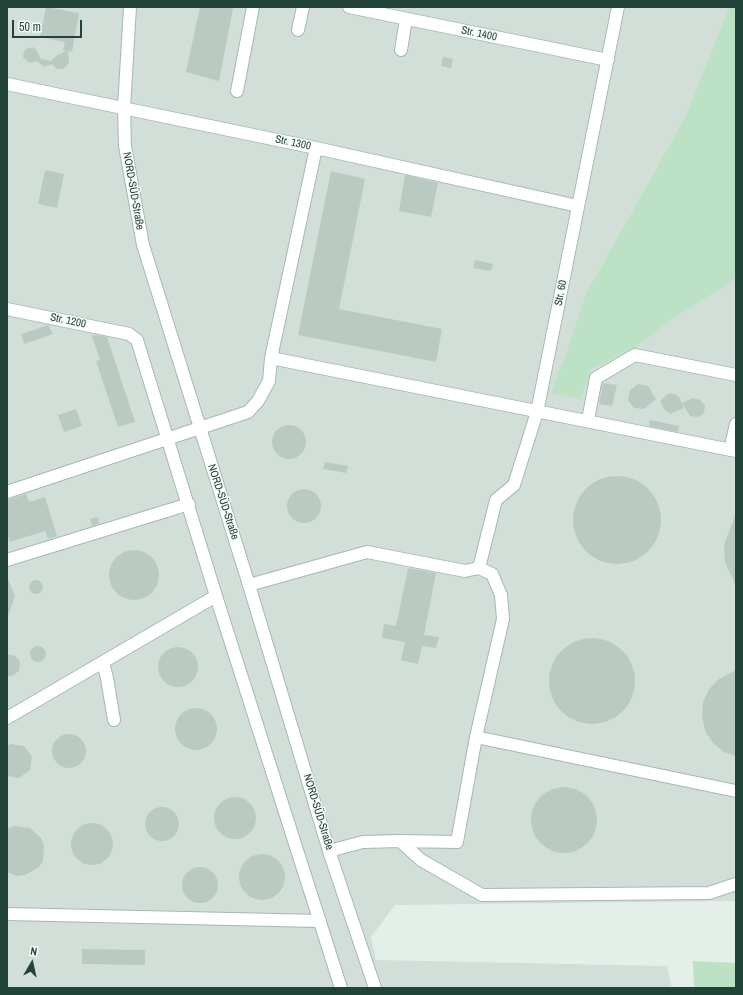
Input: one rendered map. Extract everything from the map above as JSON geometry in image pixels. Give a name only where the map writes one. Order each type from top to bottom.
[{"type":"lane","name":"NORD-SÜD-Straße","points":[[130,7],[124,108],[125,146],[143,245],[330,851],[375,988]]},
{"type":"lane","points":[[237,91],[253,7]]},
{"type":"lane","points":[[298,30],[303,7]]},
{"type":"lane","name":"Str. 1400","points":[[350,7],[608,60]]},
{"type":"lane","name":"Str. 60","points":[[480,568],[496,500],[514,485],[537,412],[618,7]]},
{"type":"lane","points":[[400,50],[406,19]]},
{"type":"lane","name":"Str. 1300","points":[[7,84],[316,148],[578,206]]},
{"type":"lane","points":[[7,492],[248,412],[258,400],[269,381],[271,358],[316,148]]},
{"type":"lane","name":"Str. 1200","points":[[7,308],[129,334],[137,340],[167,438]]},
{"type":"lane","points":[[588,420],[596,378],[635,355],[736,375]]},
{"type":"lane","points":[[271,358],[733,450],[736,424]]},
{"type":"lane","points":[[167,438],[341,988]]},
{"type":"lane","points":[[7,560],[189,504]]},
{"type":"lane","points":[[249,585],[367,552],[465,571],[480,568],[492,574],[501,595],[503,618],[476,737],[457,842],[363,842],[330,851]]},
{"type":"lane","points":[[7,718],[216,596]]},
{"type":"lane","points":[[103,662],[108,678],[114,720]]},
{"type":"lane","points":[[476,737],[736,791]]},
{"type":"lane","points":[[400,841],[421,860],[482,895],[709,893],[736,884]]},
{"type":"lane","points":[[7,914],[320,921]]},
{"type":"shaded area","points":[[7,7],[729,7],[685,117],[585,295],[570,343],[581,398],[592,369],[636,347],[674,318],[736,279],[736,901],[395,905],[371,937],[376,960],[667,966],[672,988],[7,988]]},
{"type":"green space","points":[[729,7],[736,7],[736,279],[674,318],[636,347],[592,369],[581,399],[551,393],[570,343],[585,295],[685,117]]},
{"type":"green space","points":[[693,961],[736,963],[736,988],[694,988]]},
{"type":"building","points":[[46,7],[79,13],[72,52],[68,51],[69,63],[63,69],[57,69],[52,64],[44,67],[37,61],[29,63],[23,57],[24,51],[33,47],[41,59],[51,61],[56,56],[66,51],[63,50],[65,42],[40,37]]},
{"type":"building","points":[[200,7],[233,8],[219,81],[186,72]]},
{"type":"building","points":[[443,57],[453,59],[451,68],[441,66]]},
{"type":"building","points":[[45,170],[64,174],[57,208],[38,204]]},
{"type":"building","points":[[331,171],[365,179],[339,309],[442,329],[436,362],[298,335]]},
{"type":"building","points":[[405,175],[438,183],[431,217],[399,211]]},
{"type":"building","points":[[475,260],[493,264],[491,271],[473,268]]},
{"type":"building","points":[[48,325],[53,334],[24,344],[21,334]]},
{"type":"building","points":[[96,335],[107,337],[135,422],[118,427],[96,361],[100,360],[92,336]]},
{"type":"building","points":[[603,383],[617,385],[612,406],[599,404]]},
{"type":"building","points":[[638,384],[648,386],[656,399],[644,409],[634,408],[628,400],[630,390]]},
{"type":"building","points":[[669,393],[679,397],[684,408],[670,414],[664,409],[660,401]]},
{"type":"building","points":[[693,398],[700,400],[705,406],[704,413],[698,417],[690,416],[682,403]]},
{"type":"building","points":[[76,409],[82,426],[64,432],[58,415]]},
{"type":"building","points":[[650,420],[679,426],[678,432],[649,426]]},
{"type":"building","points":[[286,425],[292,425],[301,430],[305,436],[305,448],[301,454],[292,459],[286,459],[277,454],[272,445],[272,439],[277,430]]},
{"type":"building","points":[[325,462],[348,466],[346,473],[323,469]]},
{"type":"building","points":[[617,476],[634,479],[642,483],[654,495],[658,503],[661,520],[658,537],[654,545],[642,557],[634,561],[617,564],[600,561],[592,557],[580,545],[576,537],[573,520],[576,503],[580,495],[592,483],[600,479]]},
{"type":"building","points":[[307,489],[314,491],[319,496],[321,506],[319,516],[314,521],[301,523],[294,521],[289,516],[287,503],[289,496],[294,491]]},
{"type":"building","points":[[26,494],[29,502],[45,497],[57,536],[48,539],[45,531],[10,542],[7,534],[7,500]]},
{"type":"building","points":[[735,515],[736,586],[725,562],[724,545]]},
{"type":"building","points":[[98,517],[99,524],[92,526],[90,519]]},
{"type":"building","points":[[134,550],[143,552],[154,561],[159,575],[157,584],[148,595],[134,600],[125,598],[114,589],[109,575],[111,566],[120,555]]},
{"type":"building","points":[[408,568],[436,573],[424,635],[439,637],[436,648],[422,646],[418,664],[401,660],[405,642],[382,638],[384,624],[396,626]]},
{"type":"building","points":[[7,577],[15,596],[8,616],[7,616]]},
{"type":"building","points":[[36,580],[41,582],[43,587],[41,592],[36,594],[31,592],[29,587],[31,582]]},
{"type":"building","points":[[584,638],[600,638],[609,641],[623,650],[632,664],[635,673],[635,689],[632,698],[623,712],[609,721],[600,724],[584,724],[568,717],[561,712],[556,705],[549,689],[549,673],[556,657],[561,650],[568,645]]},
{"type":"building","points":[[38,646],[45,651],[46,654],[41,661],[38,662],[31,657],[30,654],[35,647]]},
{"type":"building","points":[[182,647],[189,650],[195,656],[198,667],[197,675],[189,684],[182,687],[174,687],[167,684],[159,675],[158,663],[161,656],[170,648]]},
{"type":"building","points":[[7,654],[15,656],[20,661],[19,671],[12,676],[7,676]]},
{"type":"building","points":[[736,670],[736,756],[724,752],[713,743],[705,731],[702,716],[703,702],[709,689],[719,679]]},
{"type":"building","points":[[196,708],[211,714],[217,729],[211,744],[196,750],[181,744],[175,729],[181,714]]},
{"type":"building","points":[[66,734],[72,734],[76,735],[83,741],[86,751],[85,758],[79,765],[72,768],[66,768],[62,767],[55,761],[52,754],[52,748],[53,744],[59,737]]},
{"type":"building","points":[[11,744],[24,746],[32,757],[30,770],[19,778],[7,776],[7,746]]},
{"type":"building","points":[[557,787],[571,787],[583,792],[592,801],[597,813],[595,833],[588,844],[571,853],[557,853],[545,848],[536,839],[531,827],[531,813],[536,801],[545,792]]},
{"type":"building","points":[[231,797],[239,797],[247,800],[253,806],[256,818],[253,830],[247,836],[239,839],[231,839],[223,836],[217,830],[214,822],[214,814],[217,806],[223,800]]},
{"type":"building","points":[[165,807],[174,812],[178,817],[178,831],[174,836],[169,840],[159,841],[155,840],[146,831],[145,821],[146,817],[155,808]]},
{"type":"building","points":[[92,823],[107,829],[113,844],[107,859],[92,865],[77,859],[71,844],[77,829]]},
{"type":"building","points":[[14,826],[30,828],[41,838],[44,845],[43,861],[39,867],[25,875],[17,876],[7,872],[7,829]]},
{"type":"building","points":[[257,854],[267,854],[275,858],[281,864],[285,872],[285,882],[281,890],[275,896],[267,900],[257,900],[249,896],[243,890],[239,882],[239,872],[243,864],[249,858]]},
{"type":"building","points":[[200,867],[213,872],[218,885],[213,898],[200,903],[187,898],[182,885],[187,872]]},
{"type":"building","points":[[82,949],[145,950],[145,965],[82,964]]}]
